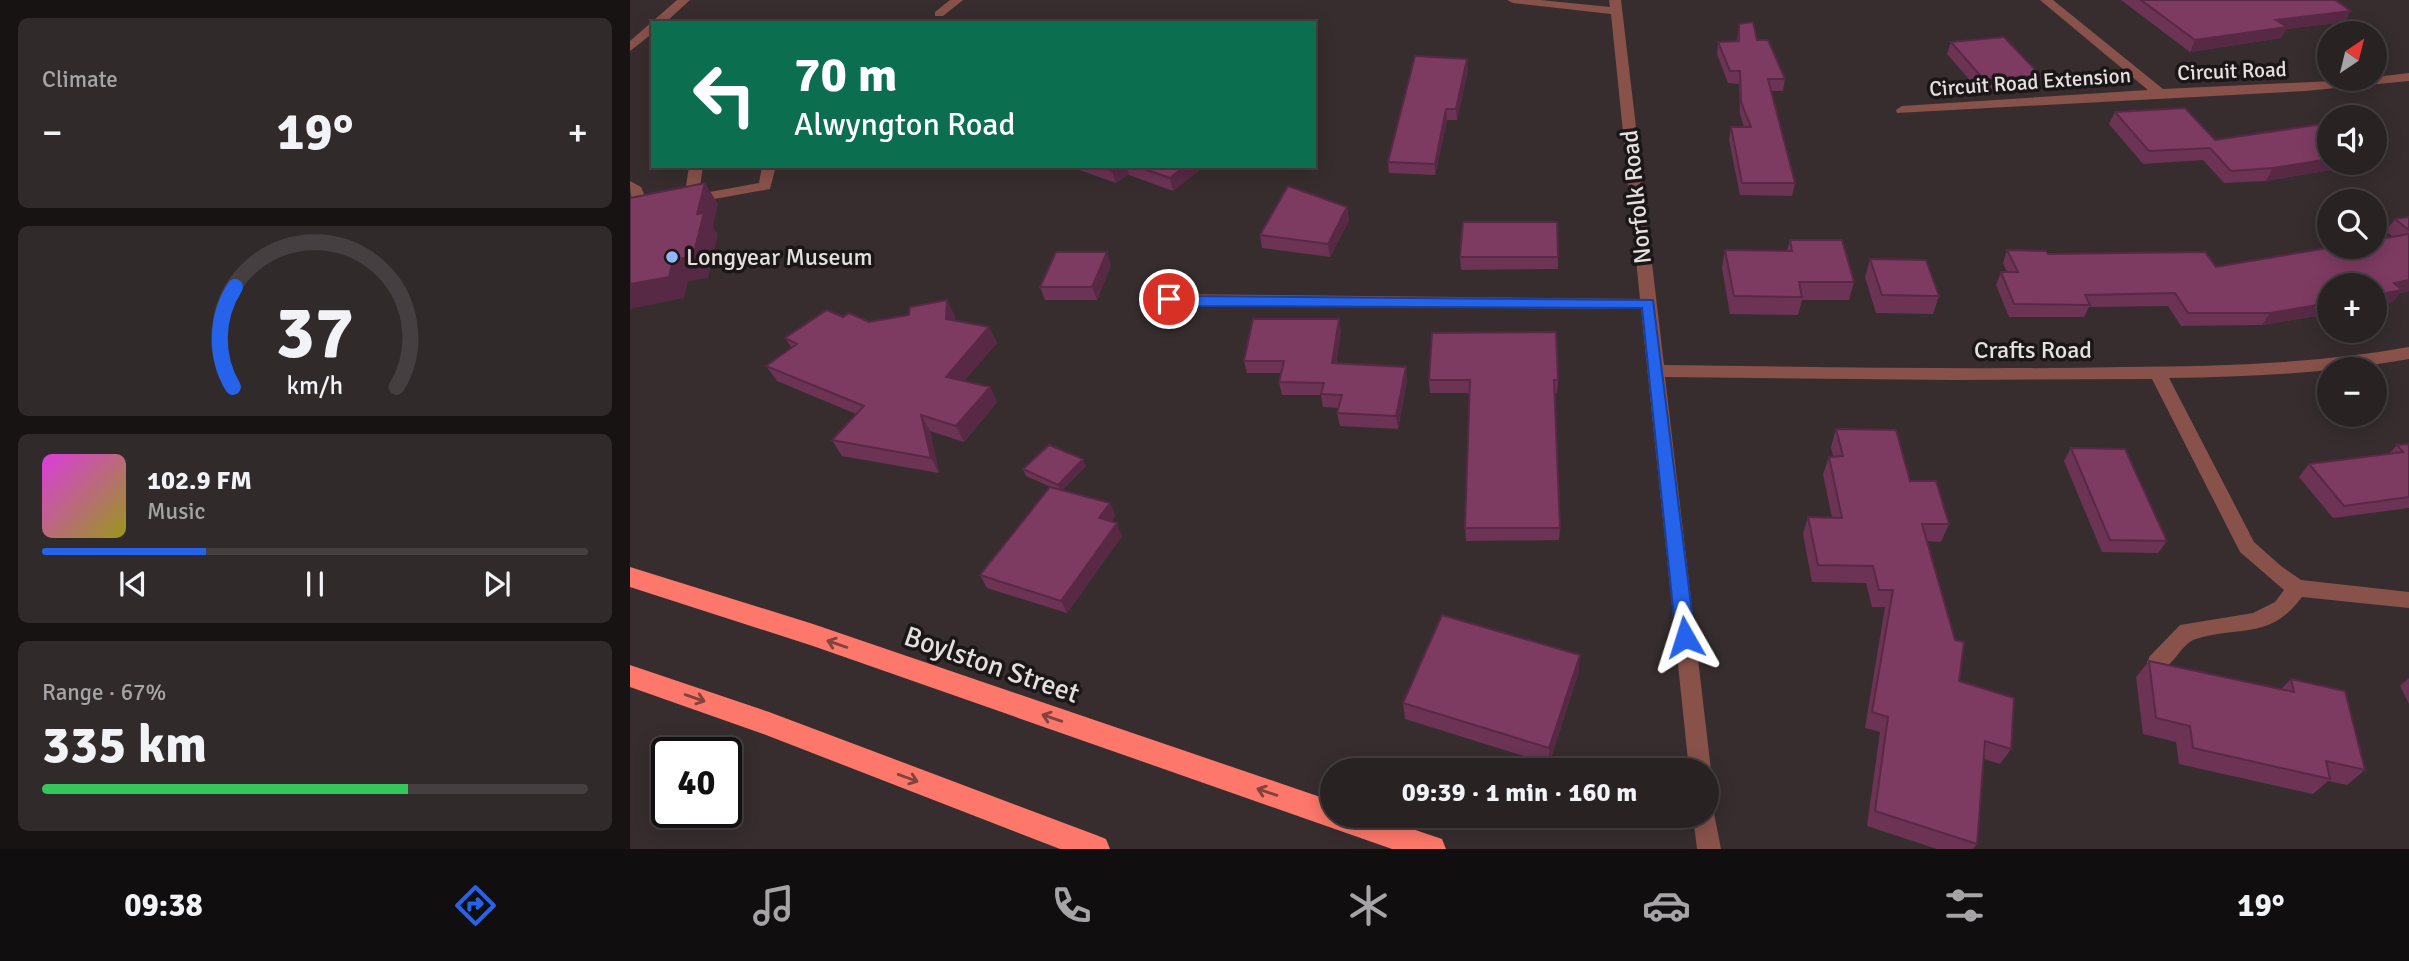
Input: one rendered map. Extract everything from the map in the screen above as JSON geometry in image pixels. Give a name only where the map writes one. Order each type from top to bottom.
[{"type":"highway","name":"Boylston Street","points":[[630,577],[813,635],[1320,810]]},
{"type":"highway","points":[[630,676],[769,724],[1096,849]]},
{"type":"highway","name":"Boylston Street","points":[[1371,828],[1432,849]]},
{"type":"street","points":[[660,21],[684,0]]},
{"type":"street","points":[[1513,0],[1592,10],[1615,5]]},
{"type":"street","name":"Circuit Road","points":[[2046,0],[2160,93],[2267,89],[2409,77]]},
{"type":"street","points":[[939,14],[955,1]]},
{"type":"street","name":"Norfolk Road","points":[[1615,5],[1699,758]]},
{"type":"street","points":[[630,47],[651,29]]},
{"type":"street","name":"Circuit Road Extension","points":[[1902,110],[2160,93]]},
{"type":"street","points":[[695,168],[685,201],[765,186],[769,168]]},
{"type":"street","points":[[630,185],[636,190],[643,208]]},
{"type":"street","points":[[1169,299],[1648,304]]},
{"type":"street","name":"Crafts Road","points":[[1656,371],[2038,375],[2158,373],[2304,369],[2409,353]]},
{"type":"street","points":[[2158,373],[2247,547],[2274,572],[2297,588],[2409,600]]},
{"type":"street","points":[[2157,662],[2187,631],[2256,621],[2282,608],[2297,588]]},
{"type":"street","points":[[1706,828],[1709,849]]},
{"type":"building","points":[[2141,0],[2335,0],[2351,11],[2276,20],[2287,27],[2195,40]]},
{"type":"building","points":[[1753,22],[1757,40],[1768,40],[1785,79],[1768,79],[1795,183],[1742,183],[1731,127],[1751,127],[1741,102],[1740,71],[1730,71],[1718,42],[1739,41],[1739,24]]},
{"type":"building","points":[[2004,37],[2040,75],[1985,81],[1951,42]]},
{"type":"building","points":[[1415,56],[1467,59],[1456,109],[1446,109],[1435,164],[1388,162]]},
{"type":"building","points":[[2185,108],[2215,140],[2317,125],[2317,161],[2231,171],[2210,148],[2149,151],[2115,112]]},
{"type":"building","points":[[1142,168],[1182,168],[1170,178]]},
{"type":"building","points":[[705,183],[697,214],[704,213],[693,256],[673,260],[669,277],[630,284],[630,198]]},
{"type":"building","points":[[1288,186],[1347,207],[1328,244],[1260,235]]},
{"type":"building","points":[[2409,217],[2409,230],[2395,219]]},
{"type":"building","points":[[1463,222],[1557,222],[1558,257],[1460,257]]},
{"type":"building","points":[[2409,234],[2409,280],[2394,283],[2402,290],[2387,293],[2387,273],[2317,273],[2317,305],[2270,313],[2188,313],[2175,293],[2085,295],[2090,305],[2014,304],[2001,272],[2018,272],[2007,250],[2046,251],[2048,254],[2205,252],[2216,267],[2317,250],[2317,259],[2387,259],[2387,238]]},
{"type":"building","points":[[1790,240],[1842,240],[1854,282],[1799,282],[1802,297],[1734,296],[1725,250],[1792,251]]},
{"type":"building","points":[[1056,252],[1107,252],[1092,287],[1040,287]]},
{"type":"building","points":[[1870,259],[1926,260],[1939,296],[1882,295]]},
{"type":"building","points":[[947,300],[946,319],[989,327],[946,377],[990,387],[956,426],[921,415],[931,458],[832,440],[864,406],[766,366],[797,344],[785,338],[827,310],[843,317],[849,313],[869,322],[909,315],[910,307]]},
{"type":"building","points":[[1253,319],[1339,319],[1332,363],[1406,367],[1396,416],[1337,413],[1342,395],[1321,394],[1324,383],[1279,382],[1284,361],[1244,361]]},
{"type":"building","points":[[1556,332],[1558,380],[1554,380],[1560,528],[1465,528],[1470,380],[1429,380],[1432,333]]},
{"type":"building","points":[[1836,429],[1896,430],[1910,481],[1936,481],[1949,524],[1922,524],[1955,640],[1964,642],[1959,681],[2014,698],[2011,749],[1985,741],[1977,844],[1875,811],[1888,717],[1872,712],[1893,590],[1879,590],[1873,566],[1818,565],[1808,517],[1842,518],[1829,457],[1843,456]]},
{"type":"building","points":[[2409,444],[2409,497],[2344,506],[2309,464],[2403,452],[2397,445]]},
{"type":"building","points":[[1049,445],[1083,459],[1058,485],[1023,469]]},
{"type":"building","points":[[2071,448],[2125,449],[2167,541],[2110,540]]},
{"type":"building","points":[[1050,487],[1110,503],[1099,518],[1117,523],[1061,601],[980,575]]},
{"type":"building","points":[[1442,615],[1580,655],[1549,748],[1403,703]]},
{"type":"building","points":[[2149,661],[2294,692],[2291,679],[2345,691],[2365,770],[2326,761],[2330,779],[2193,748],[2190,726],[2156,718]]},
{"type":"place","name":"Longyear Museum","points":[[672,257]]},
{"type":"route","points":[[1169,299],[1648,304],[1685,637]]}]
